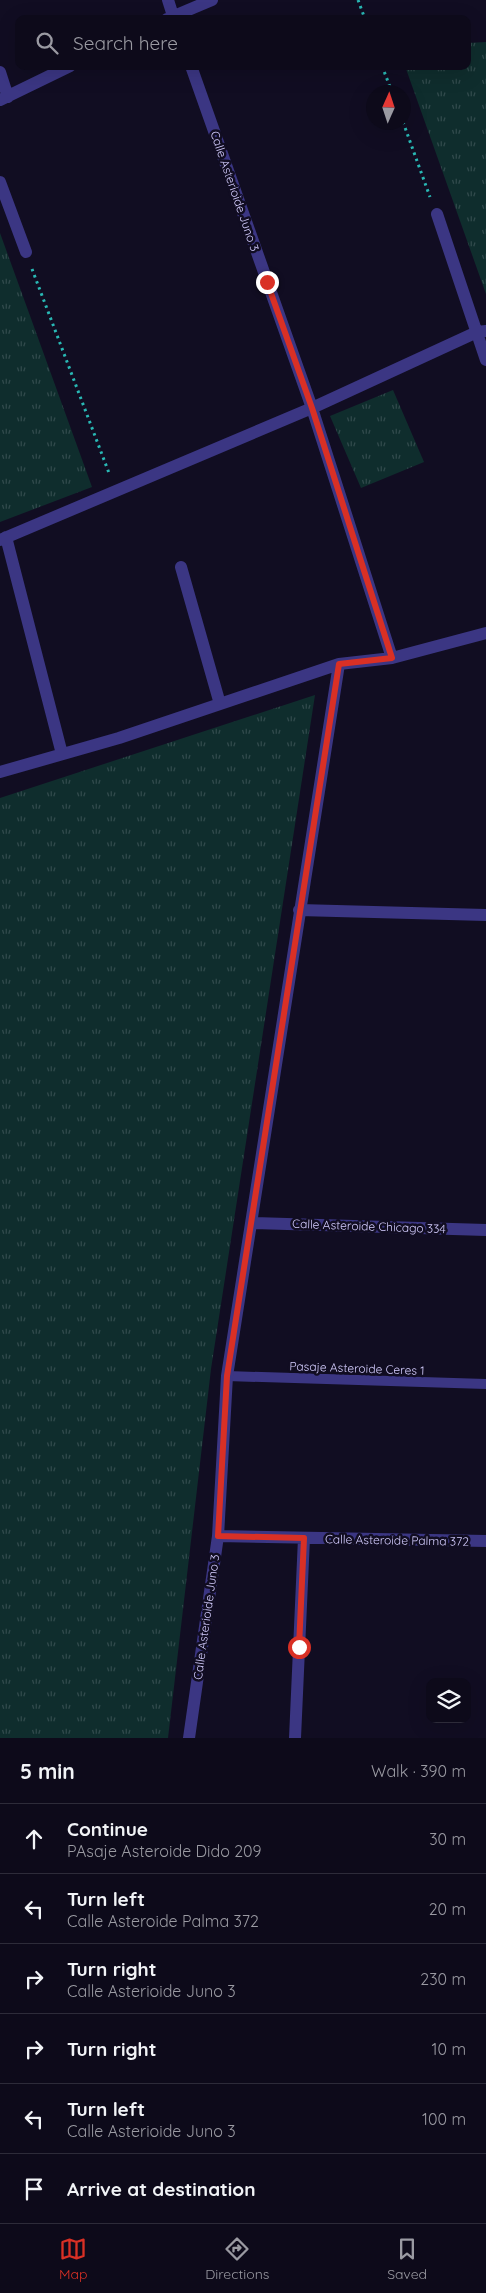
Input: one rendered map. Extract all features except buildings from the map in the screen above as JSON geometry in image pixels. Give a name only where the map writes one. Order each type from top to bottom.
[{"type":"street","points":[[168,0],[170,15]]},
{"type":"street","points":[[178,15],[212,0]]},
{"type":"street","points":[[0,72],[4,98],[62,70]]},
{"type":"street","name":"Calle Asterioide Juno 3","points":[[192,70],[312,408],[392,658]]},
{"type":"street","points":[[0,182],[26,252]]},
{"type":"street","points":[[437,214],[481,332],[486,360]]},
{"type":"street","points":[[62,754],[3,538],[312,408],[481,332]]},
{"type":"street","points":[[181,567],[220,704]]},
{"type":"street","points":[[0,772],[119,738],[339,664],[392,658],[486,633]]},
{"type":"street","name":"Calle Asterioide Juno 3","points":[[189,1738],[218,1536],[227,1376],[253,1223],[299,910],[339,664]]},
{"type":"street","points":[[299,910],[486,915]]},
{"type":"street","name":"Calle Asteroide Chicago 334","points":[[253,1223],[486,1230]]},
{"type":"street","name":"Calle Asteroide Palma 372","points":[[218,1536],[486,1541]]},
{"type":"street","points":[[295,1738],[304,1538]]},
{"type":"lane","name":"Pasaje Asteroide Ceres 1","points":[[227,1376],[486,1384]]},
{"type":"path","points":[[358,0],[364,15]]},
{"type":"path","points":[[384,70],[389,85]]},
{"type":"path","points":[[406,130],[437,214]]},
{"type":"path","points":[[26,252],[116,491]]},
{"type":"green space","points":[[486,42],[486,294],[406,70],[471,70],[471,43]]},
{"type":"green space","points":[[0,233],[92,487],[0,522]]},
{"type":"green space","points":[[393,390],[424,462],[361,488],[330,416]]},
{"type":"green space","points":[[315,695],[211,1369],[168,1738],[0,1738],[0,798]]},
{"type":"route","points":[[267,282],[312,408],[392,658],[339,664],[299,910],[253,1223],[227,1376],[218,1536],[304,1538],[299,1647]]}]
